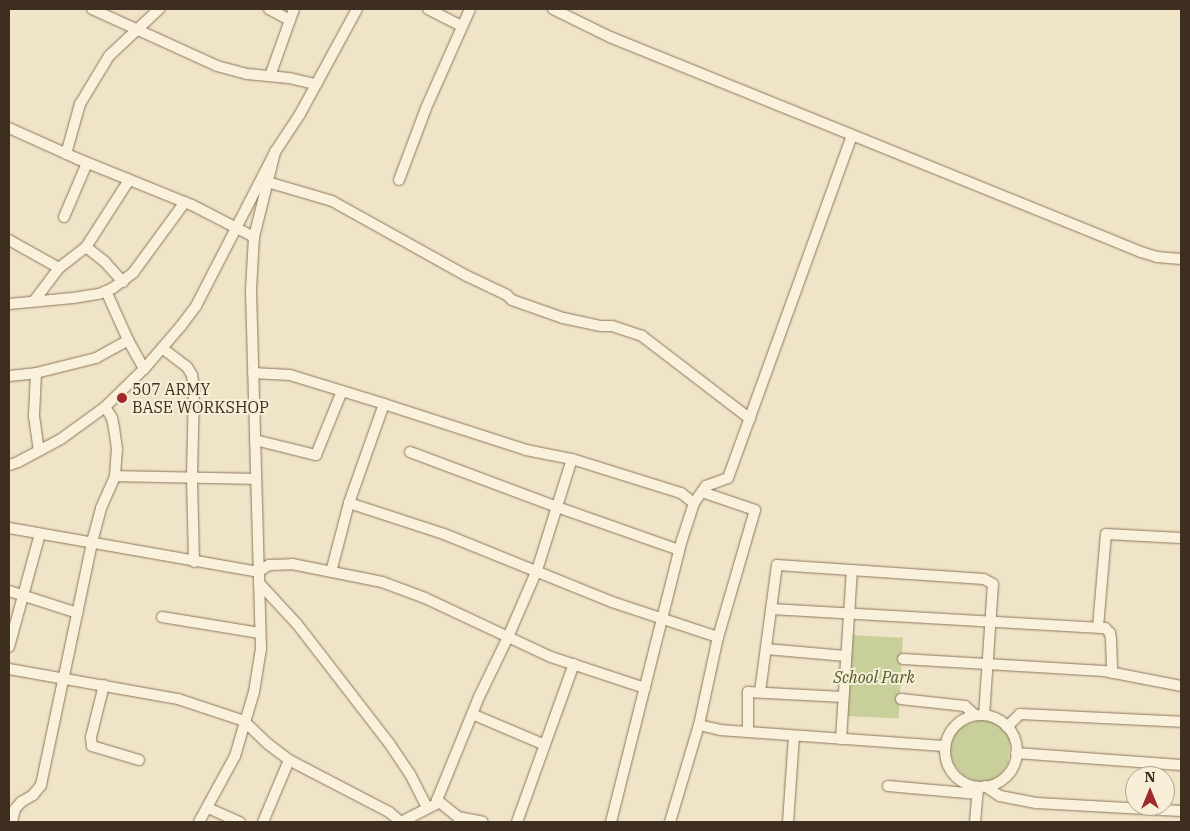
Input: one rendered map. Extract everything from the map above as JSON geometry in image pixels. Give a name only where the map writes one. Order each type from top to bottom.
[{"type":"street","points":[[92,9],[217,66],[316,84]]},
{"type":"street","points":[[66,154],[84,96],[109,56],[159,9]]},
{"type":"street","points":[[269,9],[290,20]]},
{"type":"street","points":[[270,76],[294,9]]},
{"type":"street","points":[[199,822],[235,756],[254,692],[261,650],[251,290],[254,237],[264,181],[274,152],[300,114],[357,9]]},
{"type":"street","points":[[428,9],[462,26]]},
{"type":"street","points":[[399,180],[426,108],[470,9]]},
{"type":"street","points":[[553,9],[610,37],[1141,252],[1156,257],[1181,259]]},
{"type":"street","points":[[9,128],[87,163],[185,202],[254,237]]},
{"type":"street","points":[[611,822],[662,618],[694,503],[706,486],[728,478],[852,136]]},
{"type":"street","points":[[64,217],[87,163]]},
{"type":"street","points":[[34,301],[59,268],[86,246],[129,180]]},
{"type":"street","points":[[264,181],[332,201],[467,276],[507,295],[512,300],[563,318],[600,326],[612,326],[642,336],[750,419]]},
{"type":"street","points":[[9,465],[61,439],[105,407],[144,369],[196,306],[236,227],[264,181]]},
{"type":"street","points":[[9,304],[72,298],[106,291],[123,282],[133,272],[185,202]]},
{"type":"street","points":[[9,240],[59,268]]},
{"type":"street","points":[[86,246],[105,262],[123,282]]},
{"type":"street","points":[[106,291],[128,340],[144,369]]},
{"type":"street","points":[[9,376],[36,373],[96,358],[128,340]]},
{"type":"street","points":[[162,348],[187,367],[192,375],[194,388],[192,478],[194,562]]},
{"type":"street","points":[[36,373],[34,416],[39,451]]},
{"type":"street","points":[[253,373],[290,374],[526,450],[572,459],[681,493],[694,503]]},
{"type":"street","points":[[255,440],[316,455],[342,391]]},
{"type":"street","points":[[331,572],[350,503],[384,404]]},
{"type":"street","points":[[12,822],[15,809],[21,802],[33,795],[41,785],[92,542],[101,508],[114,476],[117,449],[112,418],[105,407]]},
{"type":"street","points":[[410,452],[557,507],[680,550]]},
{"type":"street","points":[[9,668],[178,699],[246,723],[268,744],[289,760],[389,812],[401,822],[427,808],[437,800],[472,714],[508,638],[537,570],[572,459]]},
{"type":"street","points":[[114,476],[256,479]]},
{"type":"street","points":[[670,822],[699,725],[718,637],[754,510],[702,492]]},
{"type":"street","points":[[350,503],[444,534],[537,570],[612,602],[718,637]]},
{"type":"street","points":[[9,528],[258,572],[269,565],[292,564],[382,582],[425,598],[508,638],[574,664],[644,688]]},
{"type":"street","points":[[9,647],[40,534]]},
{"type":"street","points":[[1098,627],[1106,534],[1181,538]]},
{"type":"street","points":[[760,692],[777,565],[984,579],[993,584],[987,664],[979,715]]},
{"type":"street","points":[[841,739],[852,570]]},
{"type":"street","points":[[259,583],[297,624],[389,743],[410,774],[427,808]]},
{"type":"street","points":[[9,591],[78,614]]},
{"type":"street","points":[[771,609],[1105,628],[1110,633],[1112,673]]},
{"type":"street","points":[[162,617],[260,633]]},
{"type":"street","points":[[766,649],[846,656]]},
{"type":"street","points":[[903,659],[1112,673],[1181,686]]},
{"type":"street","points":[[517,822],[574,664]]},
{"type":"street","points":[[104,685],[91,737],[92,746],[138,760]]},
{"type":"street","points":[[748,732],[748,692],[843,698]]},
{"type":"street","points":[[888,786],[980,789],[996,783],[1008,774],[1015,761],[1014,737],[1008,727],[998,719],[979,715],[965,706],[901,699]]},
{"type":"street","points":[[472,714],[545,745]]},
{"type":"street","points":[[1008,727],[1020,714],[1181,722]]},
{"type":"street","points":[[979,715],[963,719],[953,727],[945,746],[946,761],[953,775],[966,784],[1000,796],[1037,803],[1181,811]]},
{"type":"street","points":[[699,725],[721,730],[945,746]]},
{"type":"street","points":[[788,822],[794,736]]},
{"type":"street","points":[[1016,754],[1181,765]]},
{"type":"street","points":[[263,822],[289,760]]},
{"type":"street","points":[[975,822],[980,789]]},
{"type":"street","points":[[437,800],[458,817],[483,822]]},
{"type":"street","points":[[208,808],[240,822]]},
{"type":"green space","name":"School Park","points":[[851,635],[903,638],[899,719],[847,716]]},
{"type":"green space","points":[[985,718],[1006,730],[1010,740],[1008,764],[999,776],[986,783],[974,781],[963,775],[954,764],[950,753],[951,742],[959,727]]},
{"type":"place","name":"507 ARMY BASE WORKSHOP","points":[[122,398]]}]
